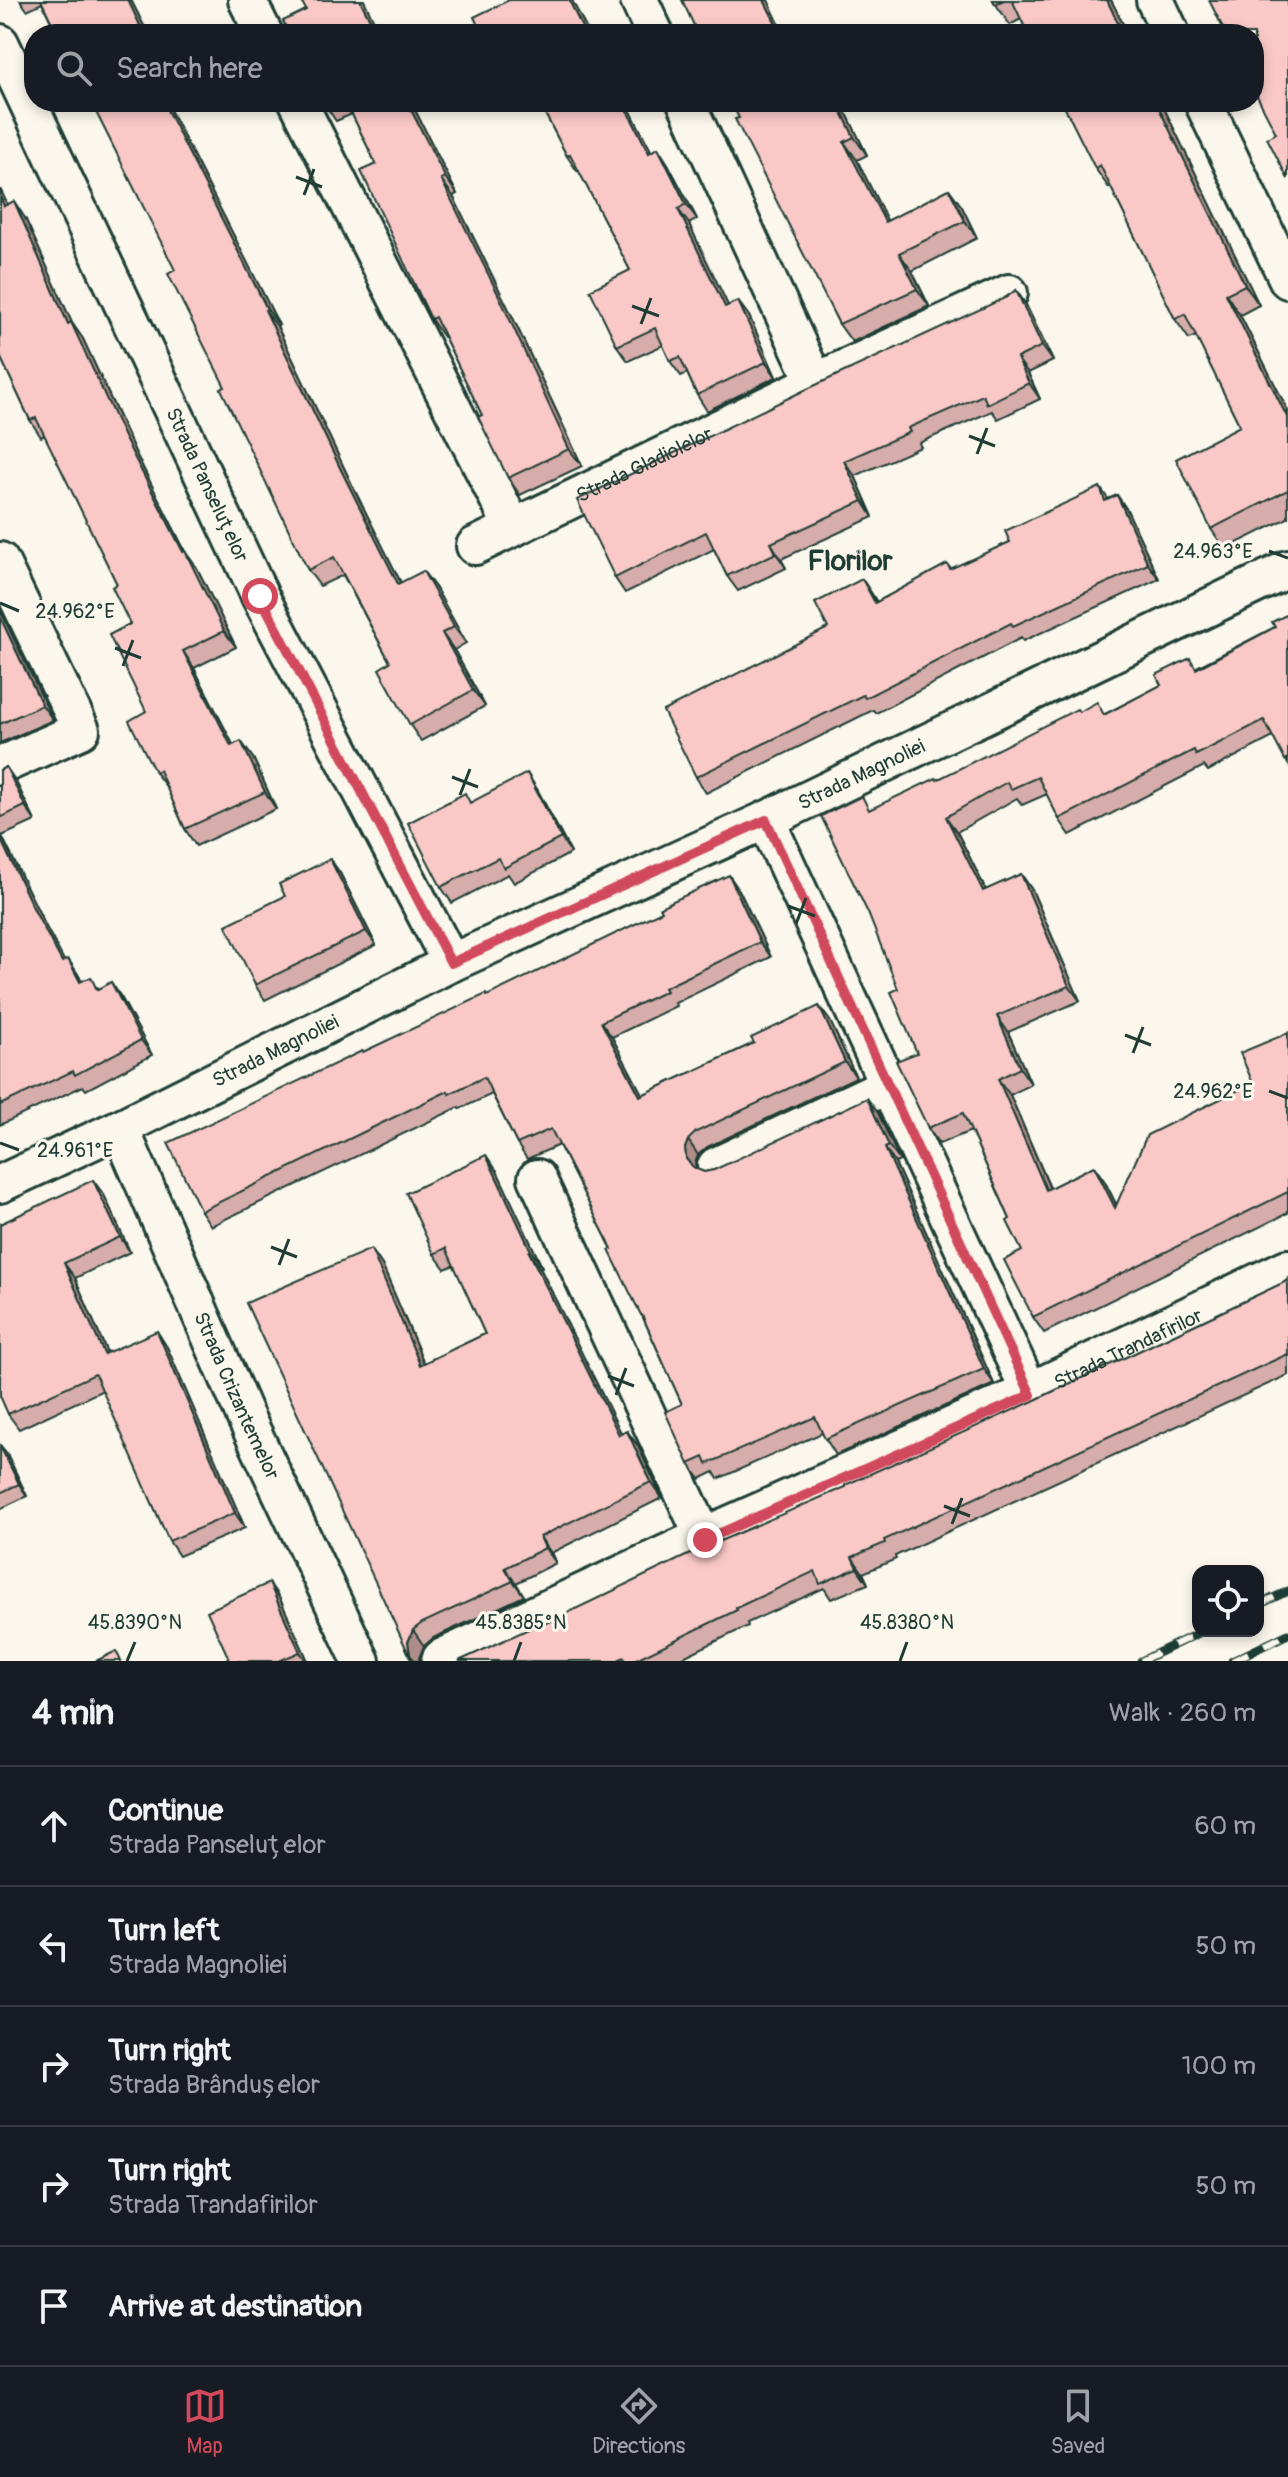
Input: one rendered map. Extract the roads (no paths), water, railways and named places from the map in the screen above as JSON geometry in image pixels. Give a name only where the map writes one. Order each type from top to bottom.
[{"type":"street","points":[[247,0],[259,24]]},
{"type":"street","points":[[639,0],[650,24]]},
{"type":"street","points":[[1155,0],[1166,24]]},
{"type":"street","name":"Strada Panseluțelor","points":[[0,43],[24,94]]},
{"type":"street","name":"Strada Panseluțelor","points":[[32,112],[260,596],[451,963]]},
{"type":"street","points":[[303,112],[513,528]]},
{"type":"street","points":[[691,112],[815,382]]},
{"type":"street","points":[[1208,112],[1288,280]]},
{"type":"street","name":"Strada Gladiolelor","points":[[475,546],[815,382],[1009,293]]},
{"type":"street","points":[[0,561],[81,730],[0,766]]},
{"type":"street","name":"Strada Magnoliei","points":[[0,1184],[120,1128],[451,963],[766,820],[1288,569]]},
{"type":"street","points":[[766,820],[1031,1395]]},
{"type":"street","points":[[716,1166],[888,1085]]},
{"type":"street","name":"Strada Crizantemelor","points":[[120,1128],[244,1414],[361,1661]]},
{"type":"street","points":[[537,1178],[705,1540]]},
{"type":"street","name":"Strada Trandafirilor","points":[[444,1661],[705,1540],[1031,1395],[1288,1272]]},
{"type":"railway","points":[[1264,1602],[1288,1591]]},
{"type":"railway","points":[[1232,1661],[1288,1634]]},
{"type":"railway","points":[[1141,1661],[1192,1636]]},
{"type":"district","name":"Florilor","points":[[850,560]]}]
